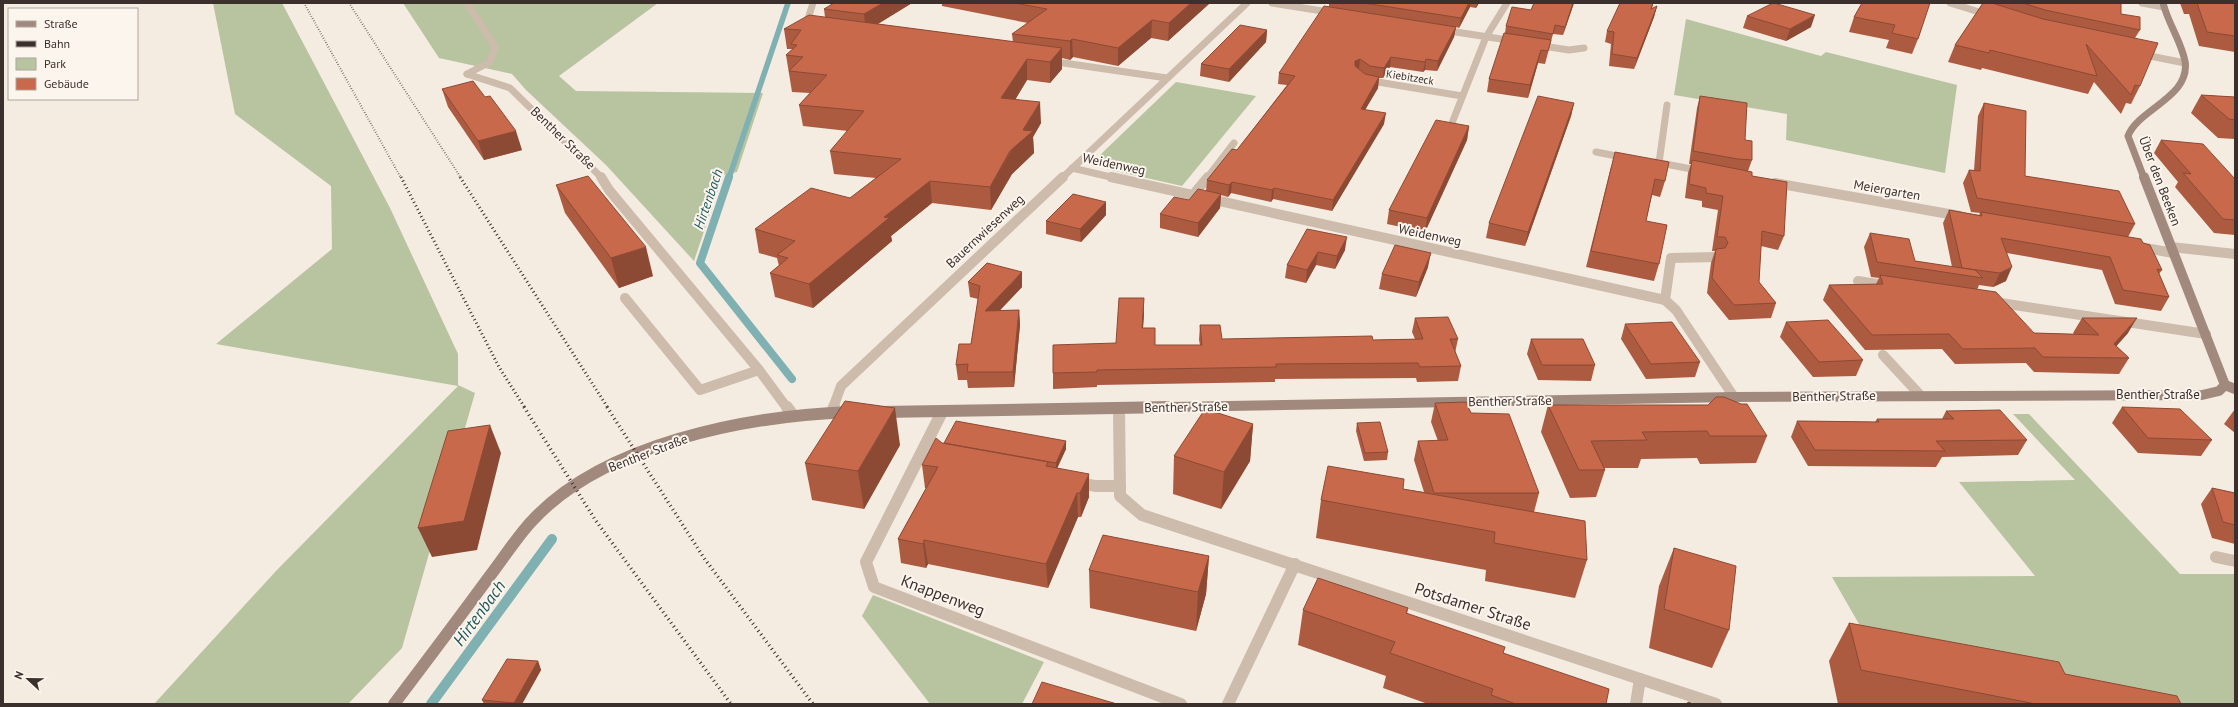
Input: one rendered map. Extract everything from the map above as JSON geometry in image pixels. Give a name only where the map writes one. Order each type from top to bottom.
[{"type":"street","name":"Benther Straße","points":[[467,3],[495,47],[490,62],[467,74],[510,88],[594,168],[609,190],[759,370],[792,414]]},
{"type":"street","points":[[813,3],[805,28],[813,29]]},
{"type":"street","name":"Bauernwiesenweg","points":[[832,412],[841,386],[1247,3]]},
{"type":"street","points":[[1272,3],[1341,14]]},
{"type":"street","points":[[1452,123],[1486,37],[1507,3]]},
{"type":"street","points":[[1950,3],[1996,17]]},
{"type":"street","points":[[2142,3],[2163,5],[2185,63]]},
{"type":"street","points":[[1433,28],[1569,50],[1584,48]]},
{"type":"street","points":[[2135,53],[2185,63]]},
{"type":"street","points":[[1041,60],[1167,78]]},
{"type":"street","name":"Über den Beeken","points":[[2185,63],[2184,77],[2178,88],[2131,128],[2128,136],[2225,385]]},
{"type":"street","name":"Kiebitzeck","points":[[1358,74],[1367,81],[1462,96]]},
{"type":"street","points":[[1659,163],[1667,105]]},
{"type":"street","points":[[1193,195],[1234,143]]},
{"type":"street","points":[[1596,152],[1714,173]]},
{"type":"street","name":"Weidenweg","points":[[1072,168],[1665,300]]},
{"type":"street","name":"Meiergarten","points":[[1768,182],[1965,217]]},
{"type":"street","points":[[2127,245],[2172,250],[2235,254]]},
{"type":"street","points":[[1717,257],[1670,258],[1665,300],[1676,310],[1734,397]]},
{"type":"street","points":[[1858,281],[1897,287]]},
{"type":"street","points":[[625,298],[700,390],[759,370]]},
{"type":"street","points":[[1984,300],[2206,334]]},
{"type":"street","points":[[1883,355],[1920,395]]},
{"type":"street","name":"Benther Straße","points":[[394,704],[530,523],[574,486],[617,462],[668,443],[728,426],[792,414],[832,412],[942,412],[1734,397],[1920,395],[2202,395],[2219,391],[2225,385]]},
{"type":"street","points":[[2225,385],[2235,389]]},
{"type":"street","name":"Potsdamer Straße","points":[[1119,408],[1120,496],[1142,515],[1295,564],[1716,704]]},
{"type":"street","name":"Knappenweg","points":[[942,412],[866,562],[874,587],[1181,704]]},
{"type":"street","points":[[1063,480],[1095,486],[1120,486]]},
{"type":"street","points":[[2216,557],[2235,561]]},
{"type":"street","points":[[1228,704],[1295,564]]},
{"type":"street","points":[[1636,704],[1640,679]]},
{"type":"green space","points":[[213,3],[282,3],[390,208],[458,354],[458,385],[475,393],[402,648],[348,704],[154,704],[276,571],[458,386],[216,344],[332,249],[331,186],[235,114]]},
{"type":"green space","points":[[403,3],[658,3],[559,76],[576,91],[763,93],[737,172],[723,175],[694,261],[606,165],[526,90],[512,74],[439,58]]},
{"type":"green space","points":[[1686,19],[1821,56],[1826,52],[1957,85],[1945,173],[1786,140],[1787,114],[1674,95]]},
{"type":"green space","points":[[1176,82],[1256,96],[1182,186],[1111,170],[1102,166],[1099,161],[1100,155]]},
{"type":"green space","points":[[2013,414],[2029,414],[2180,574],[2235,574],[2235,704],[2106,704],[1863,631],[1832,577],[2035,576],[1959,482],[2075,480]]},
{"type":"green space","points":[[873,595],[1044,662],[1022,704],[930,704],[862,616]]},
{"type":"building","points":[[834,3],[883,3],[864,14],[824,9]]},
{"type":"building","points":[[1015,3],[1191,3],[1169,23],[1152,20],[1118,48],[1072,39],[1070,41],[1012,34],[1047,9]]},
{"type":"building","points":[[1364,3],[1469,3],[1461,18]]},
{"type":"building","points":[[1534,3],[1573,3],[1565,27],[1555,25],[1553,34],[1506,26],[1512,7],[1531,10]]},
{"type":"building","points":[[1620,3],[1653,3],[1651,9],[1657,6],[1637,58],[1612,54],[1614,32],[1607,31]]},
{"type":"building","points":[[1773,3],[1815,15],[1790,29],[1747,16]]},
{"type":"building","points":[[1862,3],[1930,3],[1918,39],[1892,33],[1895,25],[1854,17]]},
{"type":"building","points":[[1983,3],[1992,3],[2043,19],[2158,43],[2140,86],[2135,85],[2131,95],[2086,44],[2097,76],[1990,50],[1989,53],[1955,45]]},
{"type":"building","points":[[2023,3],[2121,3],[2121,14],[2140,17],[2140,30],[2045,10]]},
{"type":"building","points":[[2197,3],[2235,3],[2235,36],[2207,32]]},
{"type":"building","points":[[1324,6],[1456,27],[1438,61],[1426,59],[1425,62],[1391,57],[1384,68],[1370,66],[1360,59],[1355,61],[1355,66],[1365,74],[1379,77],[1361,109],[1386,113],[1333,200],[1274,188],[1272,190],[1232,182],[1229,185],[1207,180],[1232,149],[1237,150],[1295,76],[1279,73]]},
{"type":"building","points":[[809,15],[1062,48],[1050,62],[1027,59],[1001,98],[1040,102],[1023,130],[1033,131],[1010,151],[990,187],[930,181],[884,217],[889,218],[809,284],[770,273],[788,258],[777,255],[795,241],[755,229],[811,188],[850,198],[901,159],[830,151],[864,111],[799,105],[827,75],[789,71],[803,57],[786,55],[797,45],[791,44],[801,30],[784,29]]},
{"type":"building","points":[[1240,25],[1267,30],[1229,69],[1201,64]]},
{"type":"building","points":[[1504,33],[1551,40],[1548,51],[1541,50],[1530,85],[1489,79]]},
{"type":"building","points":[[473,81],[485,97],[490,96],[516,131],[478,141],[442,89]]},
{"type":"building","points":[[2201,95],[2235,97],[2235,120],[2229,119]]},
{"type":"building","points":[[1538,96],[1574,103],[1528,232],[1489,223]]},
{"type":"building","points":[[1700,96],[1747,103],[1745,140],[1752,141],[1752,160],[1693,151]]},
{"type":"building","points":[[1984,103],[2026,111],[2025,176],[2119,191],[2135,224],[1977,198],[1969,170],[1980,171]]},
{"type":"building","points":[[1436,120],[1469,126],[1427,218],[1389,210]]},
{"type":"building","points":[[2161,140],[2203,144],[2235,179],[2235,220],[2223,219],[2183,173],[2191,174]]},
{"type":"building","points":[[1615,152],[1669,162],[1665,181],[1655,179],[1646,221],[1667,225],[1659,264],[1591,251]]},
{"type":"building","points":[[1692,160],[1752,172],[1752,176],[1787,182],[1784,236],[1762,231],[1759,282],[1776,303],[1734,305],[1712,278],[1716,249],[1725,248],[1728,243],[1725,237],[1717,237],[1723,196],[1706,193],[1706,188],[1689,184]]},
{"type":"building","points":[[588,176],[646,247],[611,258],[556,185]]},
{"type":"building","points":[[1198,189],[1221,194],[1198,223],[1160,214],[1174,197],[1189,200]]},
{"type":"building","points":[[1073,194],[1106,202],[1080,229],[1046,221]]},
{"type":"building","points":[[1949,210],[1982,216],[1981,212],[2141,239],[2143,243],[2150,245],[2162,270],[2157,269],[2169,297],[2123,290],[2110,257],[2001,238],[2012,267],[2000,273],[1962,268]]},
{"type":"building","points":[[1307,229],[1347,237],[1337,256],[1318,252],[1307,270],[1287,265]]},
{"type":"building","points":[[1870,233],[1909,239],[1915,261],[1975,270],[1983,278],[1877,262]]},
{"type":"building","points":[[1395,245],[1431,253],[1419,282],[1382,274]]},
{"type":"building","points":[[987,263],[1022,272],[985,311],[1019,310],[1013,372],[967,372],[968,364],[956,365],[959,344],[971,344],[980,286],[968,282]]},
{"type":"building","points":[[1880,275],[1996,292],[2034,333],[2099,335],[2082,318],[2137,318],[2114,344],[2129,358],[2043,357],[2035,348],[1963,349],[1949,334],[1872,335],[1829,285],[1883,284]]},
{"type":"building","points":[[1119,298],[1144,298],[1142,328],[1155,328],[1155,345],[1202,345],[1200,325],[1220,325],[1222,339],[1372,336],[1373,340],[1423,339],[1415,318],[1448,317],[1458,339],[1450,339],[1461,366],[1420,367],[1418,363],[1276,364],[1276,367],[1097,370],[1097,372],[1053,373],[1053,345],[1116,343]]},
{"type":"building","points":[[1828,320],[1863,360],[1819,362],[1786,322]]},
{"type":"building","points":[[1672,322],[1700,362],[1651,364],[1625,324]]},
{"type":"building","points":[[1531,339],[1583,339],[1595,365],[1542,365]]},
{"type":"building","points":[[1716,397],[1724,397],[1741,404],[1747,404],[1767,436],[1710,436],[1707,431],[1642,432],[1647,440],[1591,441],[1605,470],[1579,470],[1548,405],[1708,405]]},
{"type":"building","points":[[845,401],[895,408],[858,471],[805,463]]},
{"type":"building","points":[[1466,402],[1471,413],[1509,414],[1539,493],[1434,493],[1418,441],[1448,440],[1435,403]]},
{"type":"building","points":[[2122,407],[2180,409],[2212,440],[2148,438]]},
{"type":"building","points":[[1205,409],[1253,424],[1224,472],[1174,456]]},
{"type":"building","points":[[2000,410],[2027,440],[1936,441],[1945,451],[1815,450],[1797,421],[1879,422],[1877,419],[1954,419],[1946,411]]},
{"type":"building","points":[[956,421],[1066,441],[1056,463],[944,443]]},
{"type":"building","points":[[1380,422],[1388,452],[1365,453],[1357,423]]},
{"type":"building","points":[[490,425],[464,521],[418,528],[448,431]]},
{"type":"building","points":[[936,438],[942,443],[1048,462],[1046,466],[1089,474],[1080,493],[1077,493],[1046,564],[924,540],[923,544],[898,539],[938,467],[922,465]]},
{"type":"building","points":[[1328,466],[1404,479],[1403,489],[1585,521],[1587,560],[1494,543],[1495,532],[1321,500]]},
{"type":"building","points":[[2212,488],[2235,493],[2235,525],[2223,522]]},
{"type":"building","points":[[1103,535],[1209,556],[1198,592],[1089,570]]},
{"type":"building","points":[[1674,548],[1736,566],[1729,630],[1664,609]]},
{"type":"building","points":[[1318,578],[1408,608],[1406,613],[1505,647],[1503,653],[1609,689],[1606,704],[1516,704],[1491,695],[1493,689],[1390,653],[1395,642],[1303,610]]},
{"type":"building","points":[[1849,623],[2059,662],[2065,674],[2177,696],[2181,704],[2036,704],[1861,670]]},
{"type":"building","points":[[507,659],[538,661],[514,703],[482,700]]},
{"type":"building","points":[[1042,682],[1117,704],[1032,704]]},
{"type":"waterway","name":"Hirtenbach","points":[[729,178],[788,3]]},
{"type":"waterway","name":"Hirtenbach","points":[[729,177],[700,263],[792,379]]},
{"type":"waterway","name":"Hirtenbach","points":[[431,704],[552,539]]},
{"type":"railway","points":[[304,3],[401,178]]},
{"type":"railway","points":[[349,3],[461,178]]},
{"type":"railway","points":[[401,177],[499,367],[525,408]]},
{"type":"railway","points":[[460,177],[608,408]]},
{"type":"railway","points":[[524,407],[596,521],[731,704]]},
{"type":"railway","points":[[607,407],[704,558],[813,704]]}]
